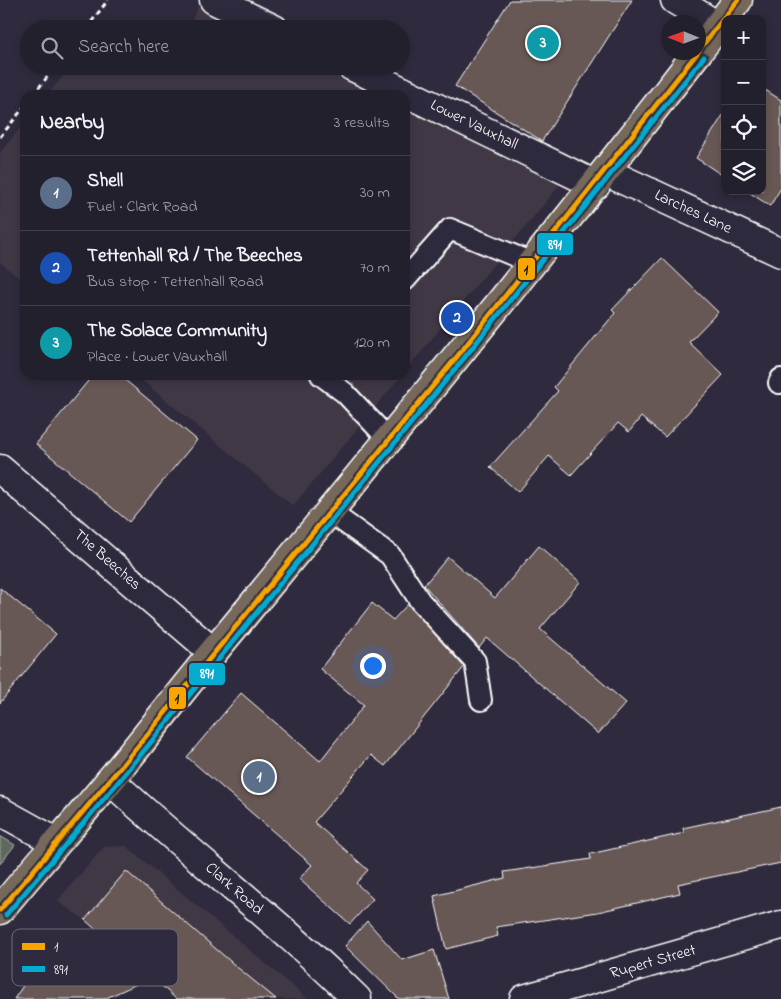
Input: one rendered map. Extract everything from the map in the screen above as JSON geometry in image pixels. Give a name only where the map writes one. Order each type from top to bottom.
[{"type":"highway","points":[[706,42],[738,0]]},
{"type":"highway","points":[[0,910],[110,780],[389,440],[601,178],[692,60]]},
{"type":"street","points":[[214,0],[255,20]]},
{"type":"street","points":[[675,0],[718,26]]},
{"type":"street","name":"Lower Vauxhall","points":[[371,75],[405,90]]},
{"type":"street","name":"Lower Vauxhall","points":[[410,92],[601,178]]},
{"type":"street","name":"Larches Lane","points":[[601,178],[781,253]]},
{"type":"street","name":"The Beeches","points":[[0,469],[214,652]]},
{"type":"street","name":"Clark Road","points":[[110,780],[157,824],[226,882],[357,999]]},
{"type":"street","points":[[0,811],[56,842]]},
{"type":"street","name":"Rupert Street","points":[[524,999],[781,925]]},
{"type":"lane","points":[[410,274],[450,229],[532,262]]},
{"type":"lane","points":[[328,380],[345,393],[389,440]]},
{"type":"lane","points":[[330,512],[390,555],[420,601],[475,661],[481,700]]},
{"type":"path","points":[[93,20],[108,0]]},
{"type":"path","points":[[37,90],[49,75]]},
{"type":"path","points":[[0,137],[20,112]]},
{"type":"shaded area","points":[[199,4],[232,20],[192,20]]},
{"type":"shaded area","points":[[64,75],[349,75],[380,90],[51,90]]},
{"type":"shaded area","points":[[410,104],[565,179],[410,365]]},
{"type":"shaded area","points":[[20,128],[20,279],[0,262],[0,153]]},
{"type":"shaded area","points":[[142,380],[398,380],[293,506]]},
{"type":"shaded area","points":[[0,836],[15,845],[0,864]]},
{"type":"shaded area","points":[[126,846],[308,999],[177,999],[162,986],[178,986],[178,929],[95,929],[57,901],[104,847]]},
{"type":"building","points":[[510,0],[632,0],[542,141],[455,86]]},
{"type":"building","points":[[766,91],[781,100],[781,188],[770,206],[753,195],[766,195]]},
{"type":"building","points":[[721,118],[721,174],[696,158]]},
{"type":"building","points":[[662,258],[718,312],[689,342],[723,375],[665,437],[641,417],[629,432],[618,423],[571,475],[549,456],[518,492],[490,467],[558,391],[554,387],[615,313],[612,310]]},
{"type":"building","points":[[89,380],[125,380],[197,440],[129,522],[36,444]]},
{"type":"building","points":[[539,546],[580,582],[540,629],[626,703],[598,734],[487,638],[479,648],[424,585],[448,557],[495,598]]},
{"type":"building","points":[[0,588],[56,634],[0,703]]},
{"type":"building","points":[[372,603],[393,620],[408,604],[464,667],[385,766],[371,755],[314,822],[368,870],[356,883],[373,899],[350,924],[299,879],[312,865],[187,757],[241,693],[320,761],[364,705],[320,669]]},
{"type":"building","points":[[781,807],[781,863],[678,884],[680,893],[598,912],[496,927],[498,936],[446,949],[434,896],[505,878],[504,872],[591,859],[590,854],[684,833],[683,828]]},
{"type":"building","points":[[126,871],[276,999],[176,999],[162,986],[178,986],[178,929],[95,929],[85,920]]},
{"type":"building","points":[[367,921],[402,960],[434,950],[449,999],[399,999],[345,946]]},
{"type":"building","points":[[23,986],[132,986],[104,999],[14,999]]},
{"type":"transit line","name":"1","points":[[706,41],[738,0]]},
{"type":"transit line","name":"1","points":[[0,910],[124,763],[460,353],[692,60]]},
{"type":"transit line","name":"891","points":[[6,915],[130,768],[465,357],[702,60]]},
{"type":"place","name":"The Solace Community","points":[[543,43]]},
{"type":"place","name":"Tettenhall Rd / The Beeches","points":[[457,318]]},
{"type":"place","name":"Shell","points":[[259,777]]}]
